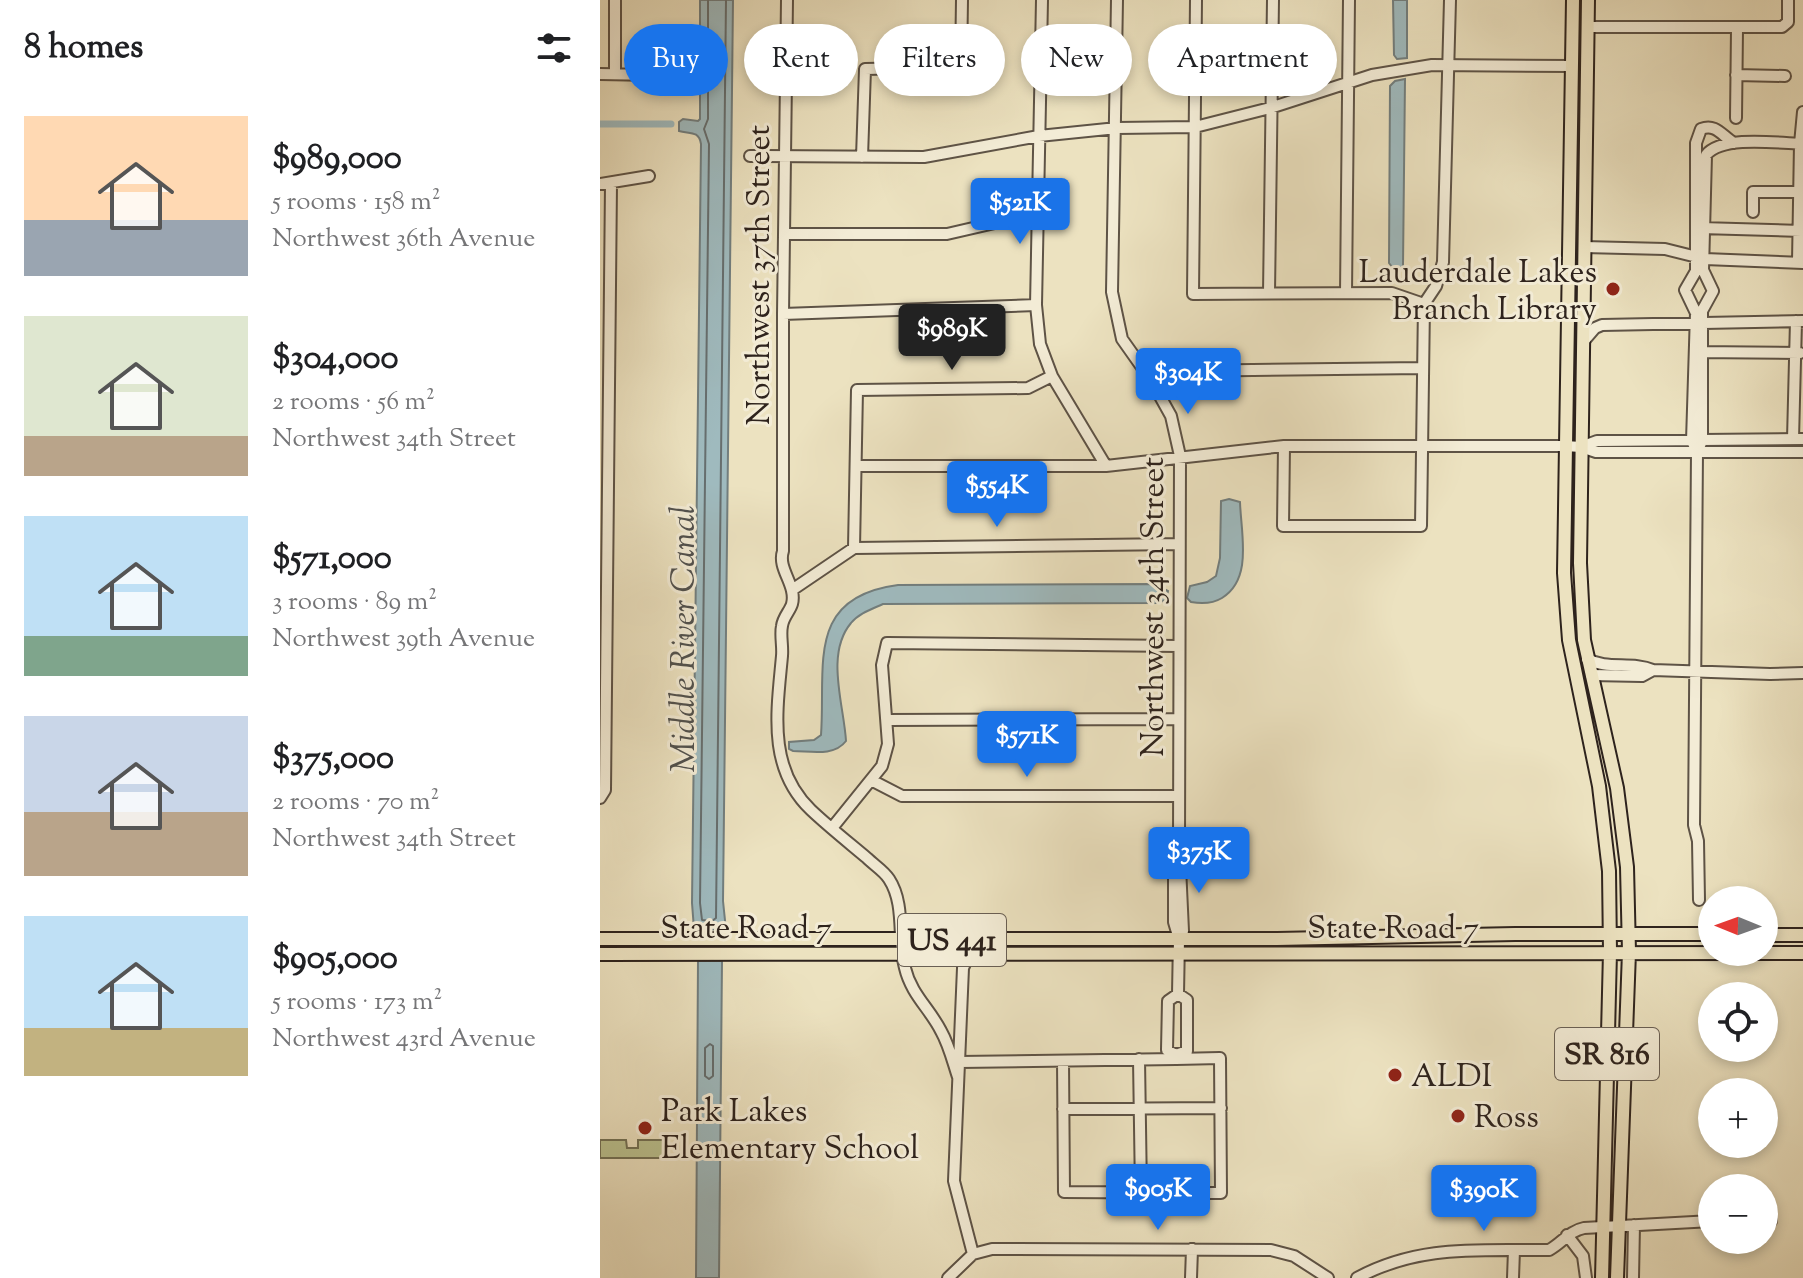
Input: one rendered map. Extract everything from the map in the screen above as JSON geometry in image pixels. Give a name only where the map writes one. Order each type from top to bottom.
[{"type":"main road","name":"SR 816","points":[[1573,0],[1564,575],[1572,658],[1602,808],[1609,871],[1602,1278]]},
{"type":"main road","name":"SR 816","points":[[1588,0],[1580,563],[1587,659],[1620,803],[1627,867],[1629,952],[1617,1278]]},
{"type":"main road","points":[[1572,66],[1587,89]]},
{"type":"main road","points":[[1569,234],[1577,245],[1584,247]]},
{"type":"main road","points":[[1568,248],[1583,268]]},
{"type":"main road","points":[[1572,658],[1591,675]]},
{"type":"main road","name":"State Road 7","points":[[600,939],[1179,939],[1698,934]]},
{"type":"main road","points":[[1778,935],[1803,935]]},
{"type":"main road","points":[[1314,953],[1330,947],[1383,947],[1393,942],[1394,936]]},
{"type":"main road","name":"State Road 7","points":[[600,954],[1803,953]]},
{"type":"street","points":[[615,0],[615,74]]},
{"type":"street","name":"Northwest 37th Street","points":[[787,0],[781,558],[795,595],[782,622],[779,753],[784,774],[810,809],[888,877],[898,905],[902,955],[908,980],[941,1030],[958,1077]]},
{"type":"street","points":[[862,157],[865,69],[961,67],[962,0]]},
{"type":"street","points":[[1042,0],[1036,305],[1040,344],[1052,376],[1106,466]]},
{"type":"street","name":"Northwest 34th Street","points":[[1117,0],[1112,292],[1122,339],[1151,380],[1171,416],[1180,456],[1179,845],[1174,859],[1174,922],[1179,939],[1178,994]]},
{"type":"street","points":[[1196,0],[1193,294],[1392,293],[1424,304]]},
{"type":"street","points":[[1269,293],[1273,0]]},
{"type":"street","points":[[1346,293],[1349,0]]},
{"type":"street","points":[[1284,446],[1283,526],[1421,526],[1424,304],[1436,286],[1443,262],[1450,0]]},
{"type":"street","points":[[1588,27],[1782,27],[1788,22],[1788,0]]},
{"type":"street","points":[[1736,118],[1737,29]]},
{"type":"street","points":[[750,156],[924,157],[1039,136],[1117,128],[1195,127],[1410,67],[1449,64],[1572,66]]},
{"type":"street","points":[[600,74],[624,74]]},
{"type":"street","points":[[1736,75],[1785,76]]},
{"type":"street","points":[[1584,247],[1665,249],[1700,257],[1800,262],[1803,112]]},
{"type":"street","points":[[1698,323],[1713,291],[1700,257],[1696,143],[1701,129],[1706,127],[1716,128],[1734,143]]},
{"type":"street","points":[[1696,143],[1706,150],[1700,228]]},
{"type":"street","points":[[1706,155],[1720,145],[1734,143],[1801,144]]},
{"type":"street","points":[[600,798],[605,790],[606,184],[649,176]]},
{"type":"street","points":[[1753,212],[1753,192],[1801,192]]},
{"type":"street","points":[[784,234],[947,234],[1038,213]]},
{"type":"street","points":[[1700,228],[1800,231]]},
{"type":"street","points":[[1699,886],[1694,825],[1698,323],[1685,290],[1700,257]]},
{"type":"street","points":[[783,314],[1036,305]]},
{"type":"street","points":[[856,466],[1106,466],[1284,446],[1565,446],[1596,452],[1798,439],[1800,321],[1602,325],[1595,328],[1583,342]]},
{"type":"street","points":[[1698,352],[1800,353]]},
{"type":"street","points":[[1151,380],[1176,371],[1423,368]]},
{"type":"street","points":[[854,548],[857,390],[1028,388],[1052,376]]},
{"type":"street","points":[[1697,445],[1803,452]]},
{"type":"street","points":[[795,595],[854,548],[1178,544]]},
{"type":"street","points":[[832,828],[882,766],[888,744],[882,665],[887,643],[1178,646]]},
{"type":"street","points":[[1587,659],[1602,665],[1641,665],[1653,670],[1803,673]]},
{"type":"street","points":[[1591,675],[1642,676],[1653,670]]},
{"type":"street","points":[[887,720],[1179,719]]},
{"type":"street","points":[[871,780],[902,796],[1179,796]]},
{"type":"street","points":[[969,955],[963,968],[954,1181],[973,1254]]},
{"type":"street","name":"Northwest 34th Street","points":[[1178,994],[1187,1000],[1187,1051],[1176,1057],[1167,1050],[1168,1001],[1178,994]]},
{"type":"street","points":[[960,1062],[1220,1058],[1221,1193],[1064,1192],[1063,1061]]},
{"type":"street","points":[[1139,1059],[1141,1193]]},
{"type":"street","points":[[1063,1109],[1221,1108]]},
{"type":"street","points":[[1357,1278],[1375,1268],[1440,1250],[1549,1250],[1575,1230],[1602,1225],[1698,1222]]},
{"type":"street","points":[[1633,1278],[1634,1225]]},
{"type":"street","points":[[1567,1235],[1583,1256],[1586,1278]]},
{"type":"street","points":[[948,1278],[973,1254],[992,1249],[1271,1250],[1294,1256],[1328,1278]]},
{"type":"street","points":[[1191,1278],[1192,1249]]},
{"type":"street","points":[[1513,1278],[1514,1250]]},
{"type":"green space","points":[[600,1140],[626,1140],[627,1148],[638,1148],[638,1140],[666,1140],[666,1158],[600,1158]]},
{"type":"water","points":[[700,0],[733,0],[723,901],[726,930],[694,929],[692,903],[701,144],[696,135],[679,131],[679,122],[683,119],[700,119],[700,96],[728,96],[728,24],[700,24]]},
{"type":"water","points":[[1393,0],[1407,0],[1407,58],[1397,59],[1394,55]]},
{"type":"water","points":[[1405,79],[1403,266],[1396,272],[1389,263],[1390,86],[1395,81]]},
{"type":"water","points":[[1229,499],[1240,502],[1243,555],[1238,579],[1232,590],[1218,600],[1191,602],[1187,598],[1190,586],[1216,576],[1220,558],[1221,501]]},
{"type":"water","points":[[1155,584],[1168,591],[1166,600],[1157,603],[883,604],[851,623],[839,649],[838,680],[846,741],[828,751],[789,749],[789,742],[814,740],[821,735],[826,639],[834,620],[847,604],[868,592],[898,585]]},
{"type":"water","points":[[698,961],[722,961],[719,1278],[696,1278]]},
{"type":"waterway","points":[[600,124],[671,124]]},
{"type":"place","name":"Lauderdale Lakes Branch Library","points":[[1613,289]]},
{"type":"place","name":"ALDI","points":[[1395,1075]]},
{"type":"place","name":"Ross","points":[[1458,1116]]},
{"type":"place","name":"Park Lakes Elementary School","points":[[645,1128]]},
{"type":"water label","name":"Middle River Canal","points":[[682,639]]}]
